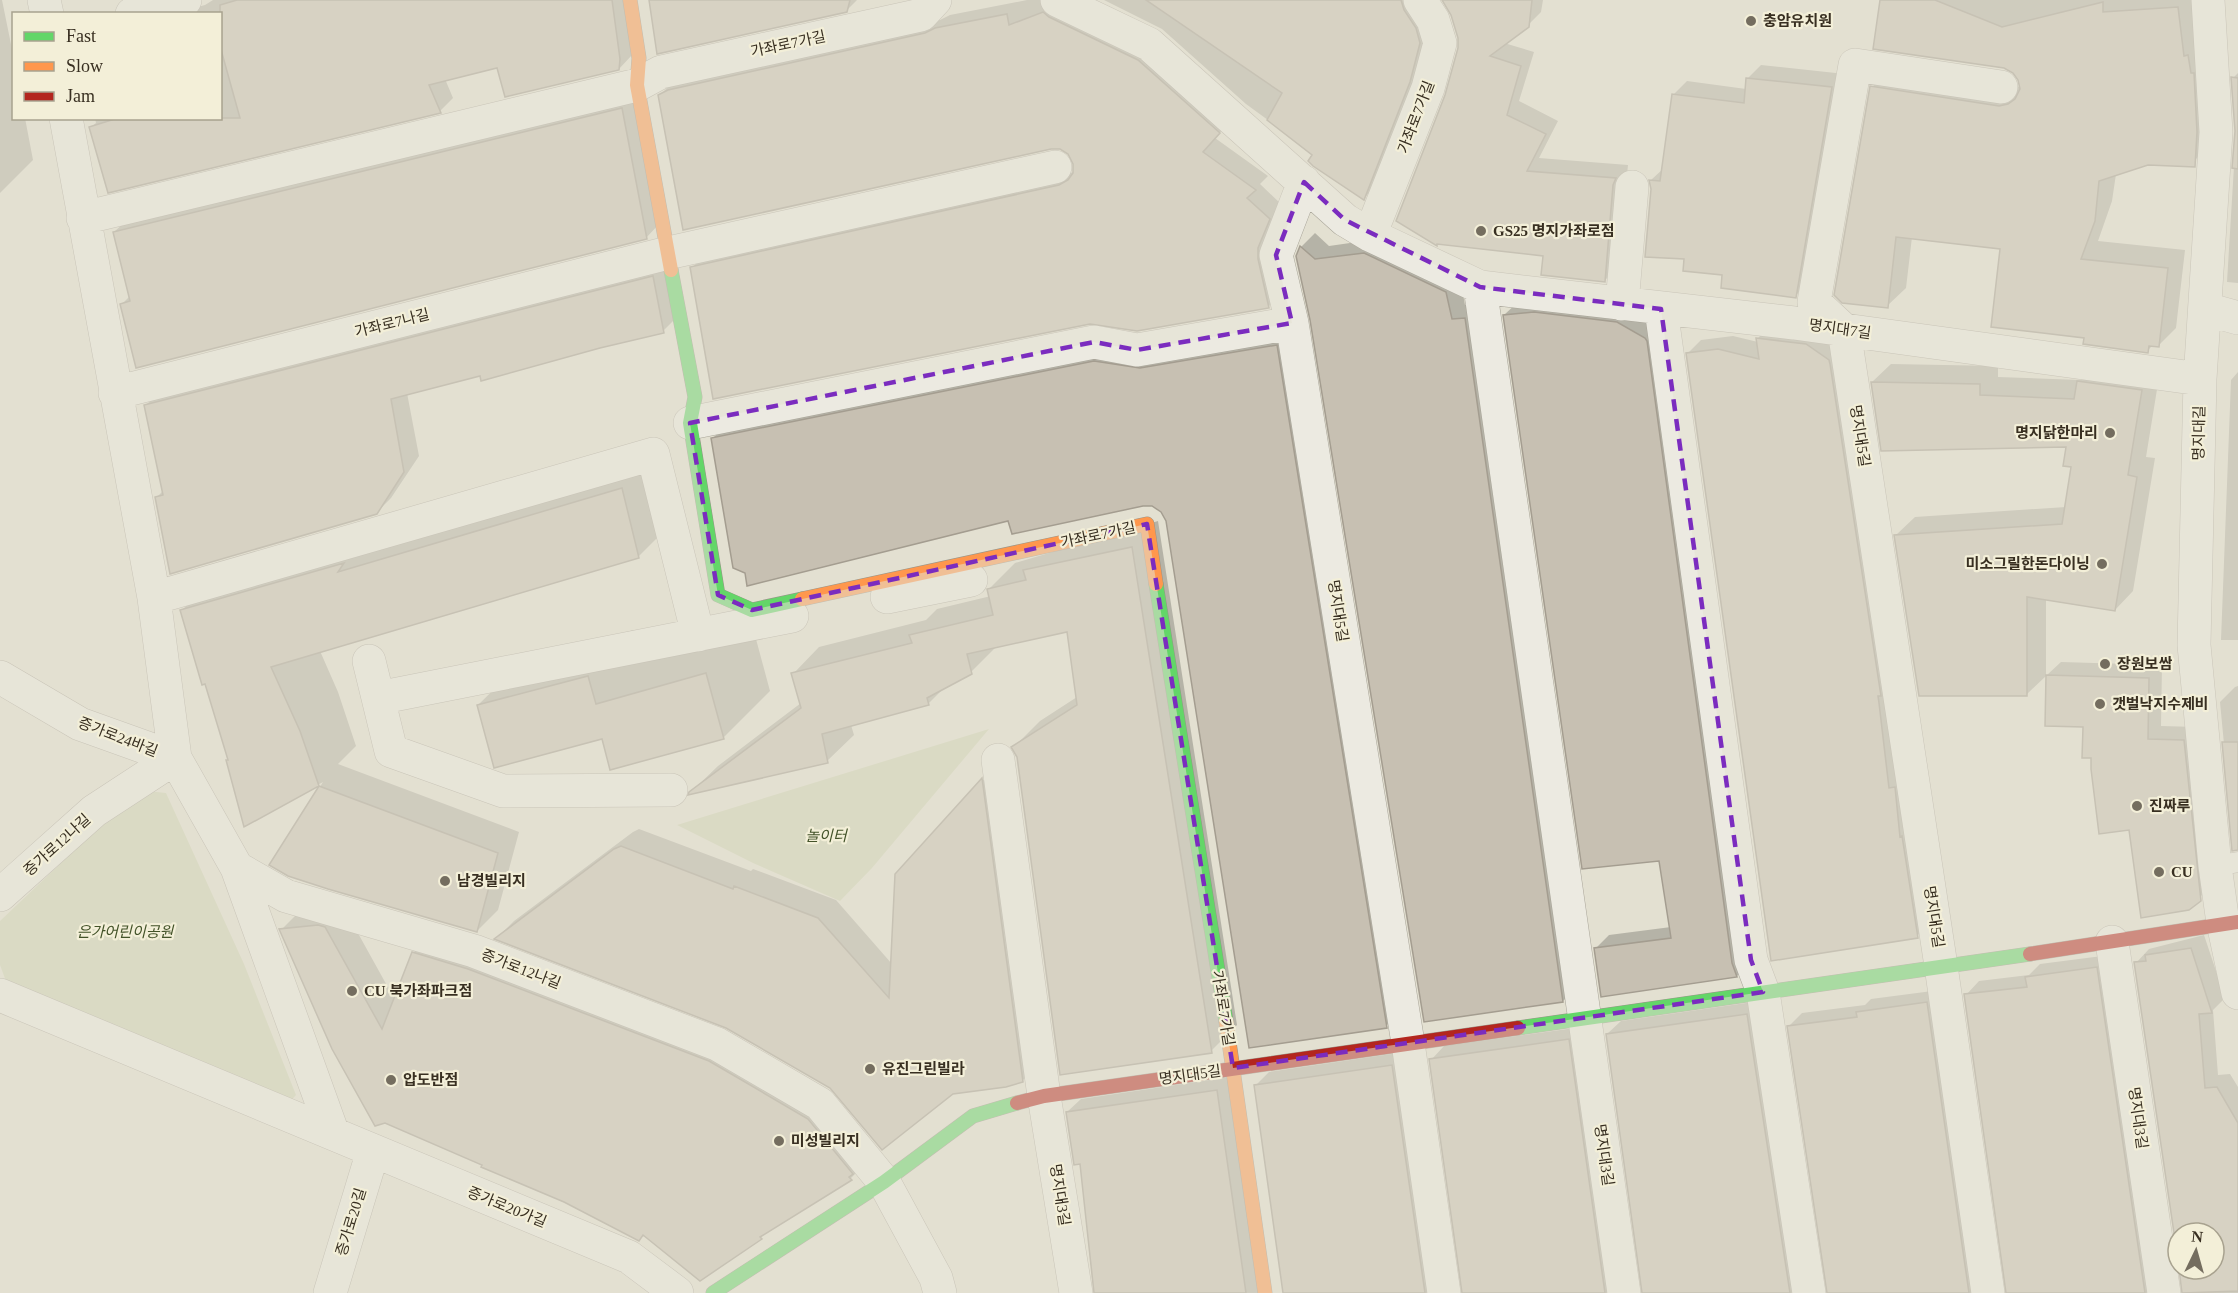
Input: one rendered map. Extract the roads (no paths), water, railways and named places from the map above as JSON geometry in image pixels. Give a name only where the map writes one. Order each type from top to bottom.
[{"type":"street","points":[[140,12],[185,0]]},
{"type":"street","name":"가좌로7가길","points":[[630,0],[639,58],[638,84],[695,397],[690,423],[718,595],[752,610],[1147,524],[1233,1068]]},
{"type":"street","name":"가좌로7가길","points":[[638,84],[661,72],[921,15],[934,0]]},
{"type":"street","points":[[1057,0],[1149,44],[1345,220],[1370,235],[1480,287],[1584,1018]]},
{"type":"street","name":"가좌로7가길","points":[[1370,235],[1428,88],[1440,43],[1433,20],[1420,0]]},
{"type":"street","name":"명지대길","points":[[2208,0],[2216,132],[2200,379],[2194,645],[2227,864],[2230,922],[2238,993]]},
{"type":"street","points":[[1844,330],[1814,302],[1855,65],[2001,87]]},
{"type":"street","points":[[84,218],[638,84]]},
{"type":"street","points":[[66,120],[154,598],[176,758],[237,868],[332,1131]]},
{"type":"street","points":[[668,253],[1055,167]]},
{"type":"street","name":"명지대5길","points":[[1304,182],[1276,255],[1292,323],[1408,1043]]},
{"type":"street","points":[[1622,304],[1632,187]]},
{"type":"street","name":"가좌로7나길","points":[[115,393],[668,253]]},
{"type":"street","name":"명지대7길","points":[[1480,287],[1844,330],[2200,379]]},
{"type":"street","points":[[1661,309],[1751,960],[1763,992],[1809,1293]]},
{"type":"street","points":[[2206,309],[2238,318]]},
{"type":"street","points":[[690,423],[1094,342],[1137,350],[1292,323]]},
{"type":"street","name":"명지대5길","points":[[1844,330],[1941,966]]},
{"type":"street","points":[[154,598],[653,454],[698,635]]},
{"type":"street","points":[[378,698],[970,580]]},
{"type":"street","points":[[369,661],[391,751],[503,791],[670,790]]},
{"type":"street","name":"증가로24바길","points":[[0,677],[80,724],[176,758]]},
{"type":"street","name":"증가로12나길","points":[[0,895],[94,811],[176,758]]},
{"type":"street","points":[[998,760],[1044,1096]]},
{"type":"street","name":"증가로12나길","points":[[237,868],[286,896],[474,951],[717,1044],[820,1104],[884,1182],[936,1278],[940,1293]]},
{"type":"street","name":"명지대5길","points":[[884,1182],[973,1116],[1044,1096],[2112,942],[2230,922]]},
{"type":"street","name":"명지대3길","points":[[2112,942],[2164,1293]]},
{"type":"street","points":[[1941,966],[1988,1293]]},
{"type":"street","name":"증가로20가길","points":[[0,995],[332,1131],[373,1151],[629,1257],[677,1293]]},
{"type":"street","name":"명지대3길","points":[[1584,1018],[1624,1293]]},
{"type":"street","points":[[1408,1043],[1444,1293]]},
{"type":"street","points":[[1233,1068],[1265,1293]]},
{"type":"street","name":"명지대3길","points":[[1044,1096],[1076,1293]]},
{"type":"street","name":"증가로20길","points":[[330,1293],[373,1151]]},
{"type":"street","points":[[714,1293],[884,1182]]},
{"type":"place","name":"충암유치원","points":[[1751,21]]},
{"type":"place","name":"GS25 명지가좌로점","points":[[1481,231]]},
{"type":"place","name":"명지닭한마리","points":[[2110,433]]},
{"type":"place","name":"미소그릴한돈다이닝","points":[[2102,564]]},
{"type":"place","name":"장원보쌈","points":[[2105,664]]},
{"type":"place","name":"갯벌낙지수제비","points":[[2100,704]]},
{"type":"place","name":"진짜루","points":[[2137,806]]},
{"type":"place","name":"CU","points":[[2159,872]]},
{"type":"place","name":"남경빌리지","points":[[445,881]]},
{"type":"place","name":"CU 북가좌파크점","points":[[352,991]]},
{"type":"place","name":"유진그린빌라","points":[[870,1069]]},
{"type":"place","name":"압도반점","points":[[391,1080]]},
{"type":"place","name":"미성빌리지","points":[[779,1141]]},
{"type":"park label","name":"놀이터","points":[[826,836]]},
{"type":"park label","name":"은가어린이공원","points":[[125,932]]}]
